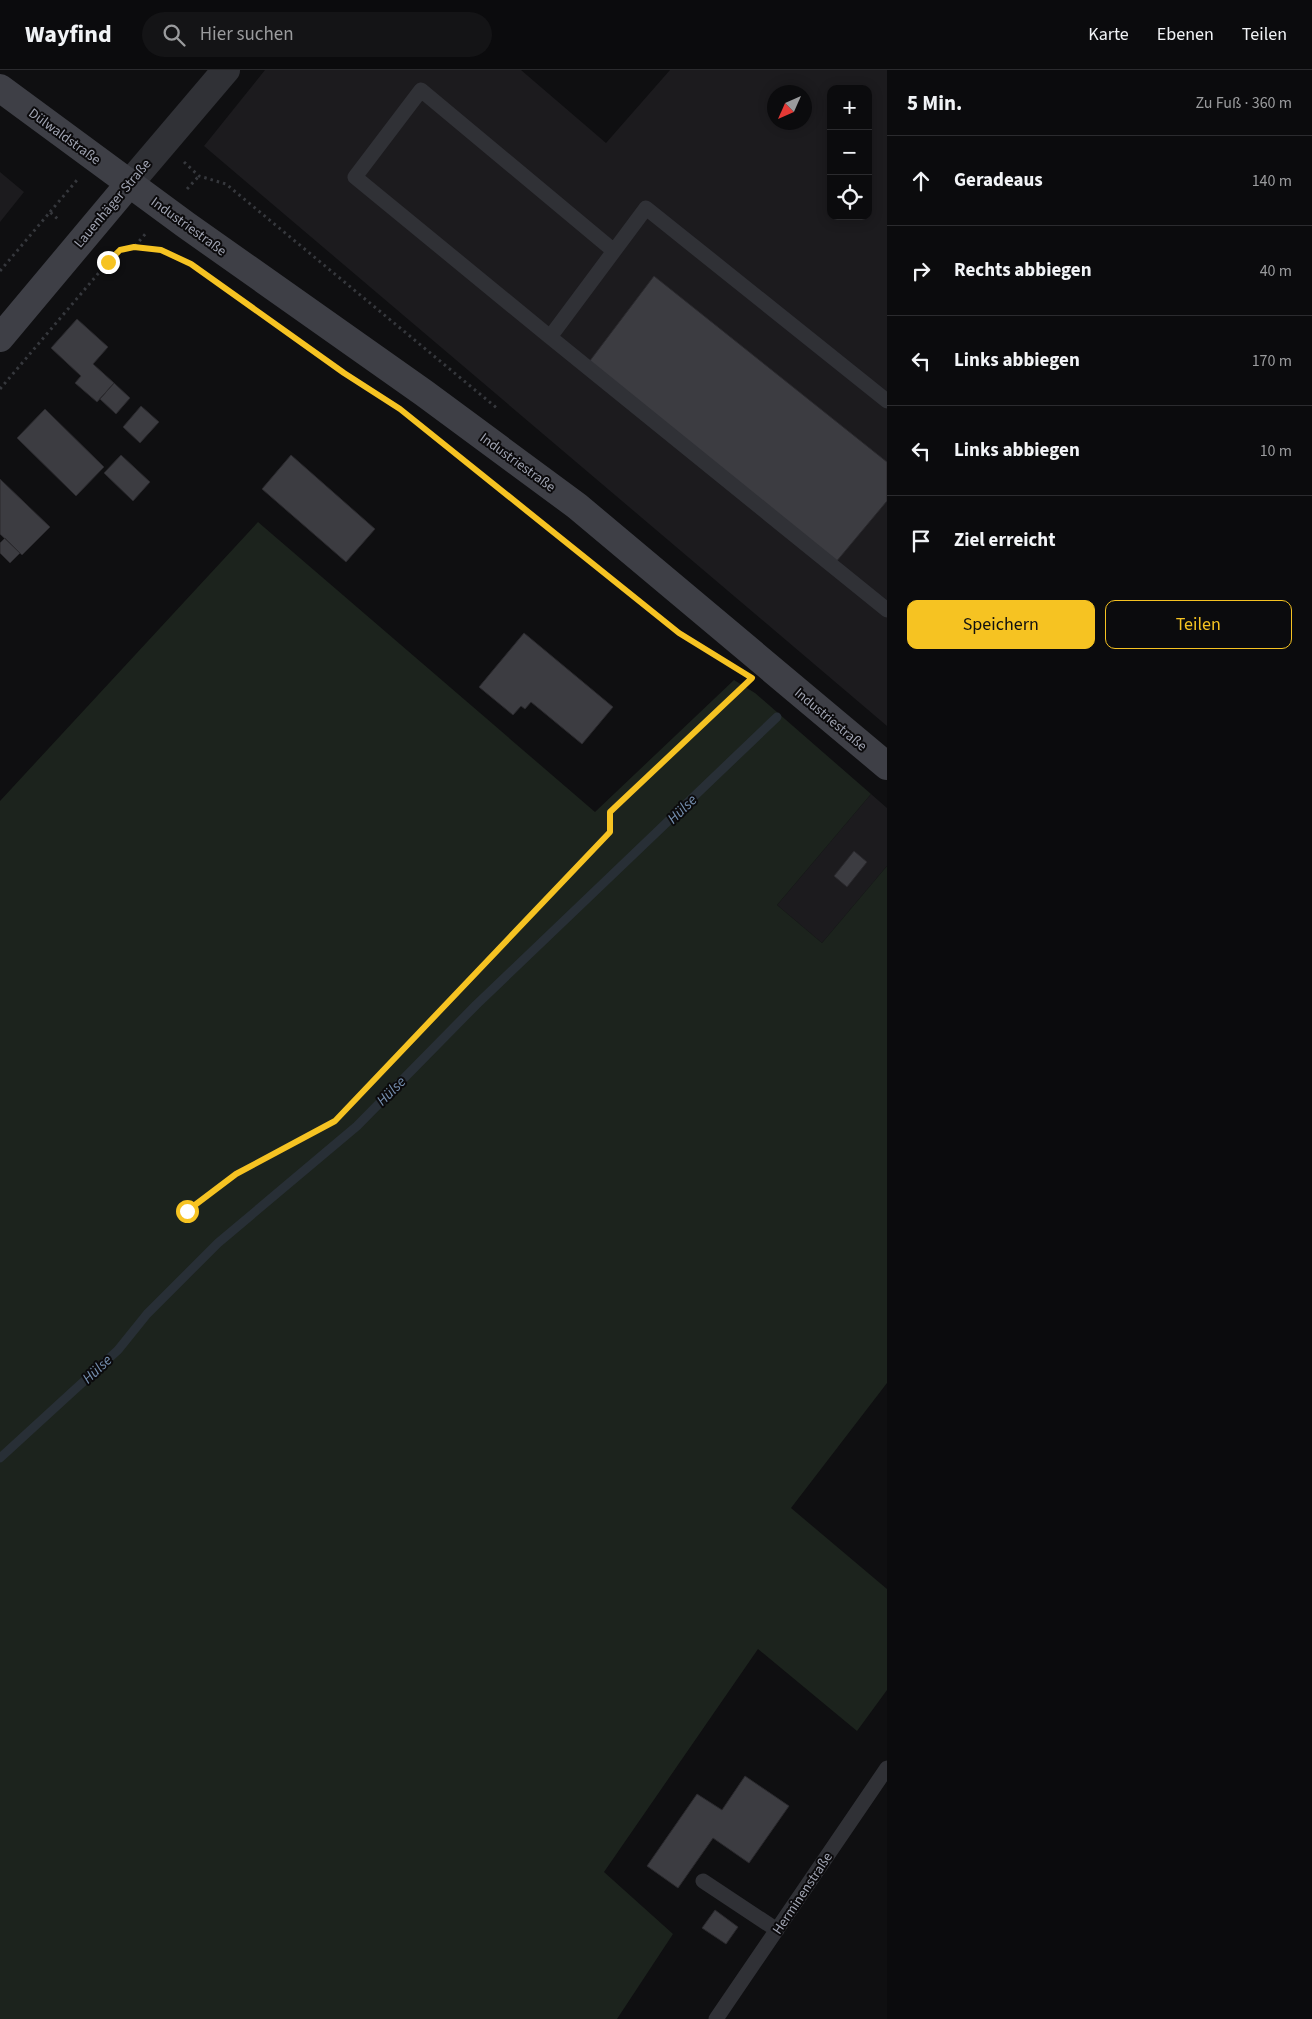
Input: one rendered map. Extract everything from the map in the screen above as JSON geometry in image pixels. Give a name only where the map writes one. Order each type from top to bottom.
[{"type":"street","name":"Lauenhäger Straße","points":[[0,338],[226,70]]},
{"type":"street","name":"Dülwaldstraße","points":[[0,88],[129,184]]},
{"type":"street","name":"Industriestraße","points":[[129,184],[424,393],[577,506],[887,766]]},
{"type":"lane","points":[[614,251],[421,90],[355,177],[887,610]]},
{"type":"lane","points":[[550,336],[646,208],[887,401]]},
{"type":"lane","name":"Herminenstraße","points":[[716,2019],[887,1768]]},
{"type":"lane","points":[[703,1881],[777,1930]]},
{"type":"path","points":[[50,212],[95,158]]},
{"type":"path","points":[[0,389],[120,250],[134,247],[161,250],[191,264]]},
{"type":"path","points":[[469,465],[687,638]]},
{"type":"path","points":[[187,1211],[236,1174],[335,1121],[610,832],[610,812],[752,678]]},
{"type":"shaded area","points":[[265,70],[521,70],[606,143],[670,70],[887,70],[887,726],[204,146]]},
{"type":"shaded area","points":[[0,172],[24,192],[0,222]]},
{"type":"shaded area","points":[[258,522],[595,812],[734,680],[755,693],[871,794],[777,905],[822,943],[887,866],[887,1383],[791,1508],[887,1589],[887,1690],[857,1731],[758,1649],[604,1872],[673,1934],[617,2019],[0,2019],[0,801]]},
{"type":"shaded area","points":[[871,794],[887,808],[887,866],[822,943],[777,905]]},
{"type":"building","points":[[654,276],[887,462],[887,501],[836,562],[589,362]]},
{"type":"building","points":[[77,319],[108,347],[93,364],[114,383],[97,402],[75,383],[81,376],[51,348]]},
{"type":"building","points":[[114,383],[130,398],[116,414],[100,399]]},
{"type":"building","points":[[141,406],[159,422],[140,443],[123,427]]},
{"type":"building","points":[[45,409],[104,467],[76,496],[17,438]]},
{"type":"building","points":[[121,455],[150,482],[133,501],[104,473]]},
{"type":"building","points":[[291,455],[375,529],[346,562],[262,489]]},
{"type":"building","points":[[0,479],[50,527],[22,555],[0,534]]},
{"type":"building","points":[[5,538],[20,553],[10,563],[0,553],[0,543]]},
{"type":"building","points":[[524,633],[613,707],[582,744],[531,702],[525,709],[521,706],[513,715],[479,687]]},
{"type":"building","points":[[854,851],[867,862],[847,887],[834,876]]},
{"type":"building","points":[[745,1776],[789,1806],[749,1863],[713,1838],[678,1888],[647,1866],[697,1794],[722,1810]]},
{"type":"building","points":[[715,1910],[738,1927],[726,1944],[702,1928]]},
{"type":"waterway","name":"Hülse","points":[[0,1458],[118,1350],[147,1314],[218,1243],[357,1126],[476,1005],[777,717]]},
{"type":"route","points":[[108,262],[120,250],[134,247],[161,250],[191,264],[344,373],[400,409],[679,633],[752,678],[610,812],[610,832],[335,1121],[236,1174],[187,1211]]}]
